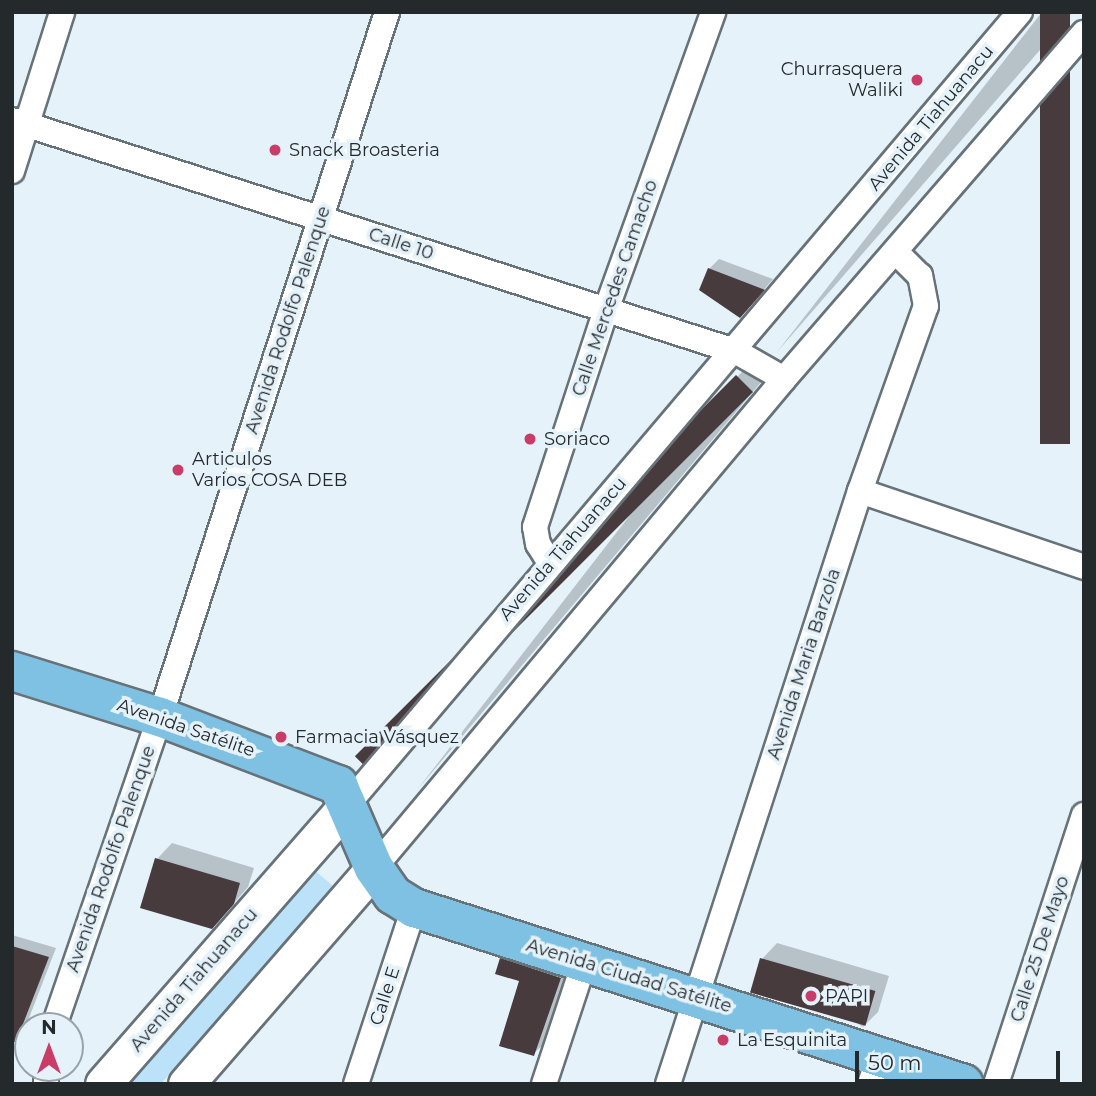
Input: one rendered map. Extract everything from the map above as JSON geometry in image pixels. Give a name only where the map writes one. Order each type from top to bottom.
[{"type":"main road","name":"Avenida Satélite","points":[[12,670],[160,717],[327,778],[338,785],[348,804]]},
{"type":"main road","name":"Avenida Ciudad Satélite","points":[[348,804],[374,868],[393,895],[414,908],[697,996],[874,1070],[964,1084]]},
{"type":"main road","name":"Avenida Tiahuanacu","points":[[103,1084],[348,804]]},
{"type":"main road","points":[[186,1084],[374,868]]},
{"type":"street","points":[[12,171],[20,122],[62,12]]},
{"type":"street","name":"Avenida Rodolfo Palenque","points":[[59,1012],[160,717],[387,12]]},
{"type":"street","name":"Calle Mercedes Camacho","points":[[551,563],[538,544],[535,527],[606,310],[713,12]]},
{"type":"street","name":"Avenida Tiahuanacu","points":[[348,804],[1020,12]]},
{"type":"street","points":[[374,868],[784,379],[897,253],[1084,33]]},
{"type":"street","name":"Calle 10","points":[[20,122],[735,351],[784,379]]},
{"type":"street","name":"Avenida Maria Barzola","points":[[668,1084],[860,491],[926,306],[920,276],[897,253]]},
{"type":"street","points":[[860,491],[1084,567]]},
{"type":"street","name":"Calle 25 De Mayo","points":[[996,1084],[1084,815]]},
{"type":"street","name":"Calle E","points":[[356,1084],[414,908]]},
{"type":"street","points":[[544,1084],[584,963]]},
{"type":"shaded area","points":[[311,867],[333,886],[161,1084],[123,1083]]},
{"type":"building","points":[[1040,12],[1070,12],[1070,444],[1040,444]]},
{"type":"building","points":[[708,268],[765,290],[740,318],[699,290]]},
{"type":"building","points":[[736,375],[753,392],[372,773],[355,756]]},
{"type":"building","points":[[155,858],[240,883],[234,904],[212,929],[140,908]]},
{"type":"building","points":[[12,946],[49,957],[28,1012],[14,1012],[12,1042]]},
{"type":"building","points":[[500,958],[561,978],[534,1056],[499,1046],[519,981],[495,974]]},
{"type":"building","name":"PAPI","points":[[760,958],[875,991],[865,1026],[750,993]]},
{"type":"place","name":"Churrasquera Waliki","points":[[917,80]]},
{"type":"place","name":"Snack Broasteria","points":[[275,150]]},
{"type":"place","name":"Soriaco","points":[[530,439]]},
{"type":"place","name":"Articulos Varios COSA DEB","points":[[178,470]]},
{"type":"place","name":"Farmacia Vásquez","points":[[281,737]]},
{"type":"place","name":"PAPI","points":[[811,996]]},
{"type":"place","name":"La Esquinita","points":[[723,1040]]}]
